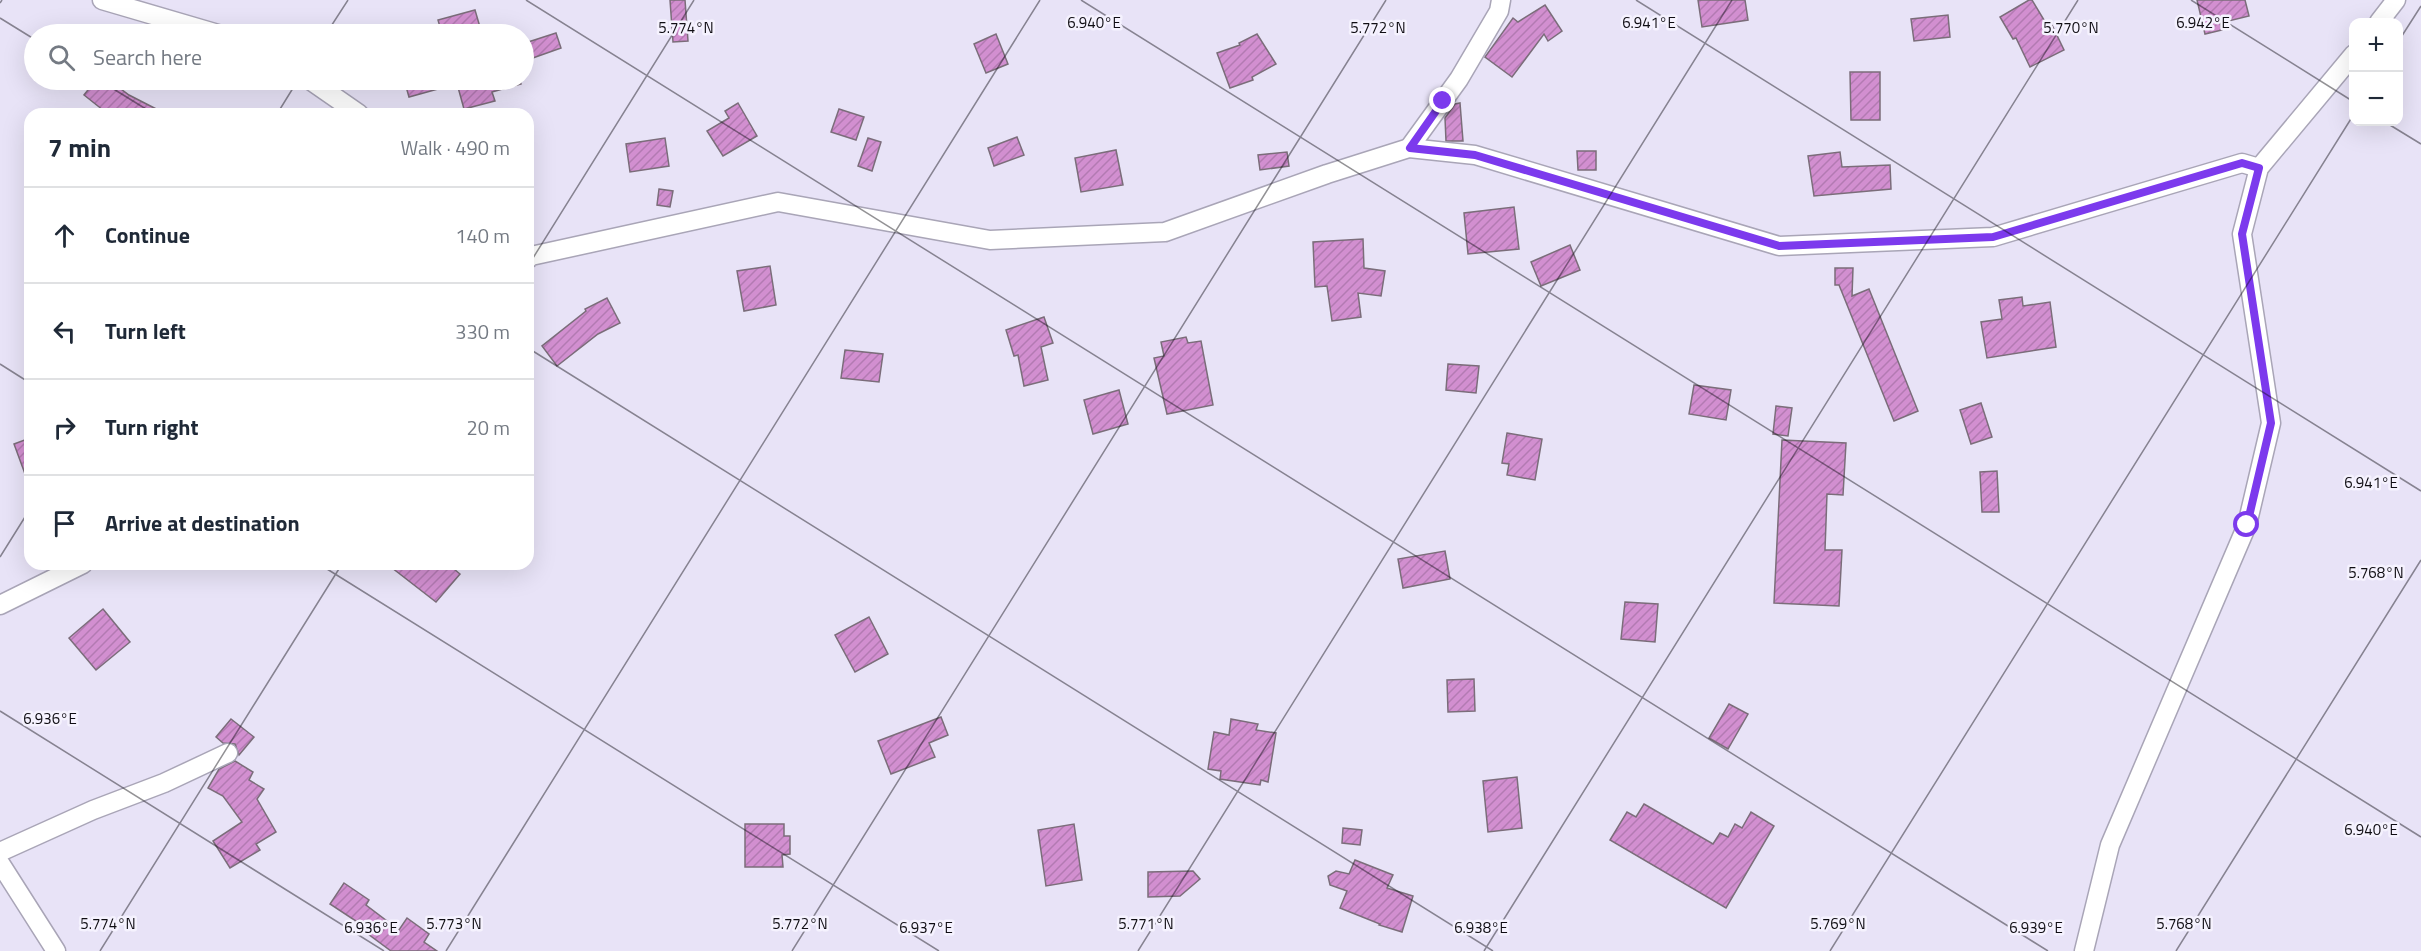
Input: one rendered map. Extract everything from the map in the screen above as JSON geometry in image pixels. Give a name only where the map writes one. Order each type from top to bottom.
[{"type":"street","points":[[102,0],[184,24]]},
{"type":"street","points":[[1410,148],[1459,79],[1499,11],[1501,0]]},
{"type":"street","points":[[2382,18],[2396,0]]},
{"type":"street","points":[[2084,951],[2110,845],[2247,525],[2271,423],[2242,234],[2259,168],[2349,60]]},
{"type":"street","points":[[324,90],[350,108]]},
{"type":"street","points":[[534,255],[778,202],[990,240],[1165,232],[1327,174],[1410,148],[1475,155],[1779,246],[1993,237],[2242,163],[2259,168]]},
{"type":"street","points":[[0,605],[71,570]]},
{"type":"street","points":[[0,852],[93,810],[164,783],[228,753]]},
{"type":"street","points":[[0,863],[56,951]]},
{"type":"building","points":[[670,0],[685,0],[688,41],[673,42]]},
{"type":"building","points":[[1698,0],[1745,0],[1748,20],[1702,27]]},
{"type":"building","points":[[2032,0],[2047,25],[2051,23],[2064,50],[2030,67],[2016,38],[2013,39],[2000,17]]},
{"type":"building","points":[[2197,0],[2245,0],[2249,16],[2220,23],[2222,30],[2205,34]]},
{"type":"building","points":[[1545,5],[1562,31],[1548,41],[1544,34],[1512,77],[1485,57],[1513,18],[1518,22]]},
{"type":"building","points":[[475,10],[479,24],[439,24],[438,20]]},
{"type":"building","points":[[1948,15],[1950,37],[1914,41],[1911,19]]},
{"type":"building","points":[[556,33],[561,48],[534,58],[534,40]]},
{"type":"building","points":[[996,34],[1008,64],[986,73],[974,44]]},
{"type":"building","points":[[1257,34],[1276,64],[1252,77],[1253,80],[1230,88],[1217,53],[1240,45],[1239,43]]},
{"type":"building","points":[[1850,72],[1880,72],[1880,120],[1851,120]]},
{"type":"building","points":[[88,90],[122,90],[154,108],[100,108],[84,95]]},
{"type":"building","points":[[407,90],[434,90],[409,97]]},
{"type":"building","points":[[459,90],[499,90],[492,92],[495,101],[464,108]]},
{"type":"building","points":[[738,103],[757,136],[723,156],[707,131],[729,118],[725,111]]},
{"type":"building","points":[[1460,103],[1463,141],[1446,141],[1445,118],[1455,104]]},
{"type":"building","points":[[839,109],[864,117],[856,140],[831,132]]},
{"type":"building","points":[[1017,137],[1024,155],[994,166],[988,148]]},
{"type":"building","points":[[665,138],[669,166],[630,172],[626,144]]},
{"type":"building","points":[[868,138],[881,142],[872,171],[858,166]]},
{"type":"building","points":[[1116,150],[1123,185],[1081,192],[1075,158]]},
{"type":"building","points":[[1577,151],[1596,151],[1596,170],[1578,170]]},
{"type":"building","points":[[1287,152],[1289,166],[1260,170],[1258,155]]},
{"type":"building","points":[[1840,152],[1842,167],[1890,165],[1891,189],[1814,196],[1808,156]]},
{"type":"building","points":[[659,189],[673,191],[670,207],[657,205]]},
{"type":"building","points":[[1514,207],[1519,249],[1468,254],[1464,213]]},
{"type":"building","points":[[1363,239],[1364,268],[1385,271],[1381,296],[1358,293],[1361,317],[1332,321],[1327,286],[1315,287],[1313,242]]},
{"type":"building","points":[[1570,245],[1580,270],[1541,286],[1531,262]]},
{"type":"building","points":[[770,266],[776,305],[744,311],[737,271]]},
{"type":"building","points":[[1835,268],[1853,268],[1852,296],[1869,289],[1918,411],[1894,421],[1839,285],[1835,285]]},
{"type":"building","points":[[2022,297],[2023,306],[2050,302],[2056,347],[1987,358],[1981,322],[2002,319],[1999,300]]},
{"type":"building","points":[[607,298],[620,323],[598,334],[557,366],[542,346],[586,311],[585,309]]},
{"type":"building","points":[[1044,317],[1053,343],[1041,347],[1048,380],[1024,386],[1018,355],[1014,356],[1006,330]]},
{"type":"building","points":[[1186,337],[1188,343],[1201,341],[1213,405],[1167,414],[1154,358],[1164,356],[1161,342]]},
{"type":"building","points":[[845,350],[883,354],[879,382],[841,378]]},
{"type":"building","points":[[1448,364],[1479,366],[1476,393],[1446,390]]},
{"type":"building","points":[[1694,385],[1731,390],[1726,420],[1689,414]]},
{"type":"building","points":[[1119,390],[1128,424],[1093,434],[1084,400]]},
{"type":"building","points":[[1981,403],[1992,437],[1971,444],[1960,410]]},
{"type":"building","points":[[1776,406],[1792,408],[1788,436],[1773,434]]},
{"type":"building","points":[[1507,433],[1542,439],[1535,480],[1507,475],[1509,464],[1502,463]]},
{"type":"building","points":[[24,440],[24,471],[14,444]]},
{"type":"building","points":[[1782,440],[1846,443],[1843,495],[1827,494],[1825,550],[1842,550],[1839,606],[1774,603]]},
{"type":"building","points":[[1997,471],[1999,512],[1982,512],[1980,472]]},
{"type":"building","points":[[1445,551],[1450,579],[1403,588],[1398,559]]},
{"type":"building","points":[[395,570],[455,570],[460,574],[436,602]]},
{"type":"building","points":[[1625,602],[1658,604],[1655,642],[1621,639]]},
{"type":"building","points":[[103,609],[130,642],[96,670],[69,638]]},
{"type":"building","points":[[869,617],[888,654],[855,672],[835,635]]},
{"type":"building","points":[[1474,679],[1475,711],[1448,712],[1447,680]]},
{"type":"building","points":[[1729,704],[1748,714],[1728,749],[1709,738]]},
{"type":"building","points":[[941,717],[948,735],[929,743],[935,757],[891,774],[878,741]]},
{"type":"building","points":[[231,719],[254,737],[239,755],[235,744],[223,743],[216,737]]},
{"type":"building","points":[[1231,719],[1258,724],[1256,730],[1276,733],[1268,782],[1261,780],[1260,785],[1220,779],[1221,771],[1208,769],[1214,732],[1229,735]]},
{"type":"building","points":[[235,761],[253,772],[249,780],[264,789],[257,799],[276,832],[256,844],[260,850],[230,868],[213,841],[242,822],[223,796],[208,788],[219,769]]},
{"type":"building","points":[[1517,777],[1522,828],[1488,832],[1483,781]]},
{"type":"building","points":[[1644,804],[1713,844],[1720,833],[1728,837],[1735,824],[1742,828],[1751,812],[1774,826],[1726,908],[1610,840],[1627,812],[1636,817]]},
{"type":"building","points":[[745,824],[784,824],[784,836],[790,836],[790,854],[782,855],[783,867],[745,867]]},
{"type":"building","points":[[1074,824],[1082,880],[1046,886],[1038,830]]},
{"type":"building","points":[[1343,828],[1362,830],[1360,845],[1342,843]]},
{"type":"building","points":[[1355,860],[1393,875],[1387,888],[1413,896],[1402,932],[1340,908],[1347,891],[1330,885],[1328,876],[1336,871],[1349,874]]},
{"type":"building","points":[[1193,871],[1200,879],[1180,896],[1148,897],[1148,872]]},
{"type":"building","points":[[344,883],[369,900],[366,905],[399,930],[407,918],[429,934],[424,942],[437,951],[391,951],[360,928],[362,925],[330,904]]},
{"type":"route","points":[[1443,101],[1410,148],[1475,155],[1779,246],[1993,237],[2242,163],[2259,168],[2242,234],[2271,423],[2247,525]]}]
